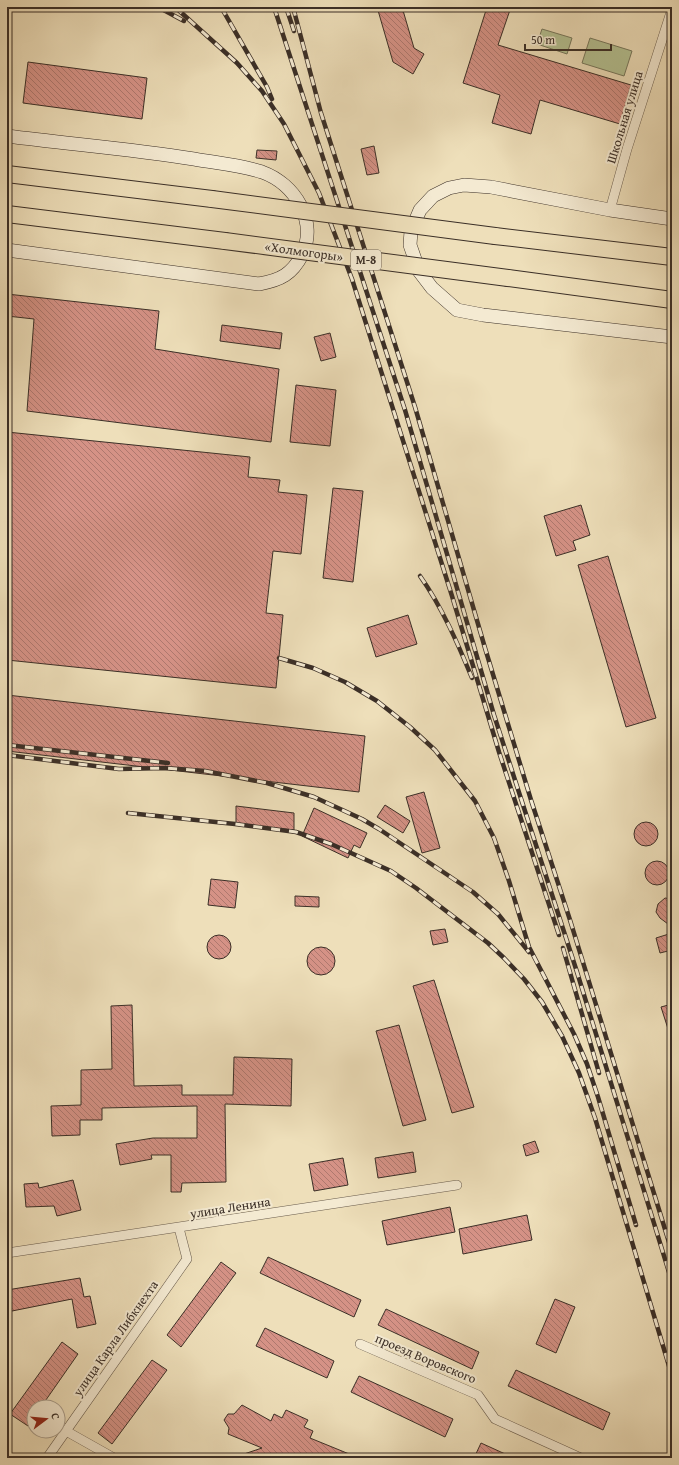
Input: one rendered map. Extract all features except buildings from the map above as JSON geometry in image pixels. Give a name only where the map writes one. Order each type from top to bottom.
[{"type":"highway","points":[[7,174],[672,257]]},
{"type":"highway","name":"«Холмогоры»","points":[[7,214],[672,300]]},
{"type":"street","name":"Школьная улица","points":[[610,210],[627,149],[672,9]]},
{"type":"street","points":[[7,136],[170,155],[232,165],[263,172],[287,186],[301,204],[306,220],[307,235],[303,252],[296,266],[286,275],[272,282],[259,284],[7,250]]},
{"type":"street","points":[[672,219],[610,210],[491,187],[464,185],[449,188],[433,196],[420,210],[410,231],[410,245],[419,271],[432,288],[458,310],[484,315],[672,337]]},
{"type":"street","name":"улица Ленина","points":[[7,1253],[457,1186]]},
{"type":"street","name":"улица Карла Либкнехта","points":[[66,1431],[187,1259],[179,1228]]},
{"type":"street","name":"проезд Воровского","points":[[360,1344],[478,1395],[494,1419],[581,1458]]},
{"type":"street","points":[[66,1431],[114,1458]]},
{"type":"street","name":"улица Карла Либкнехта","points":[[47,1458],[60,1439]]},
{"type":"green space","points":[[542,29],[572,38],[567,54],[537,44]]},
{"type":"green space","points":[[590,38],[632,51],[624,76],[582,63]]},
{"type":"railway","points":[[158,7],[184,21]]},
{"type":"railway","points":[[175,7],[237,63],[262,91],[284,124],[319,193],[352,279],[452,596],[499,752],[559,935]]},
{"type":"railway","points":[[221,7],[267,87],[272,99]]},
{"type":"railway","points":[[274,7],[405,410],[494,715],[577,972],[672,1282]]},
{"type":"railway","points":[[286,7],[294,31]]},
{"type":"railway","points":[[293,7],[321,113],[415,407],[531,800],[570,920],[672,1252]]},
{"type":"railway","points":[[420,576],[442,613],[472,678]]},
{"type":"railway","points":[[279,658],[313,668],[345,682],[377,701],[410,727],[435,750],[475,801],[494,838],[529,947],[574,1034],[587,1064],[636,1225]]},
{"type":"railway","points":[[7,745],[168,763]]},
{"type":"railway","points":[[7,755],[119,769],[165,768],[205,771],[267,783],[314,797],[362,819],[379,829],[473,892],[498,914],[529,952]]},
{"type":"railway","points":[[128,813],[296,832],[331,844],[391,871],[416,888],[488,943],[504,958],[524,979],[542,1002],[562,1036],[579,1073],[595,1118],[672,1376]]},
{"type":"railway","points":[[563,948],[599,1073]]}]
